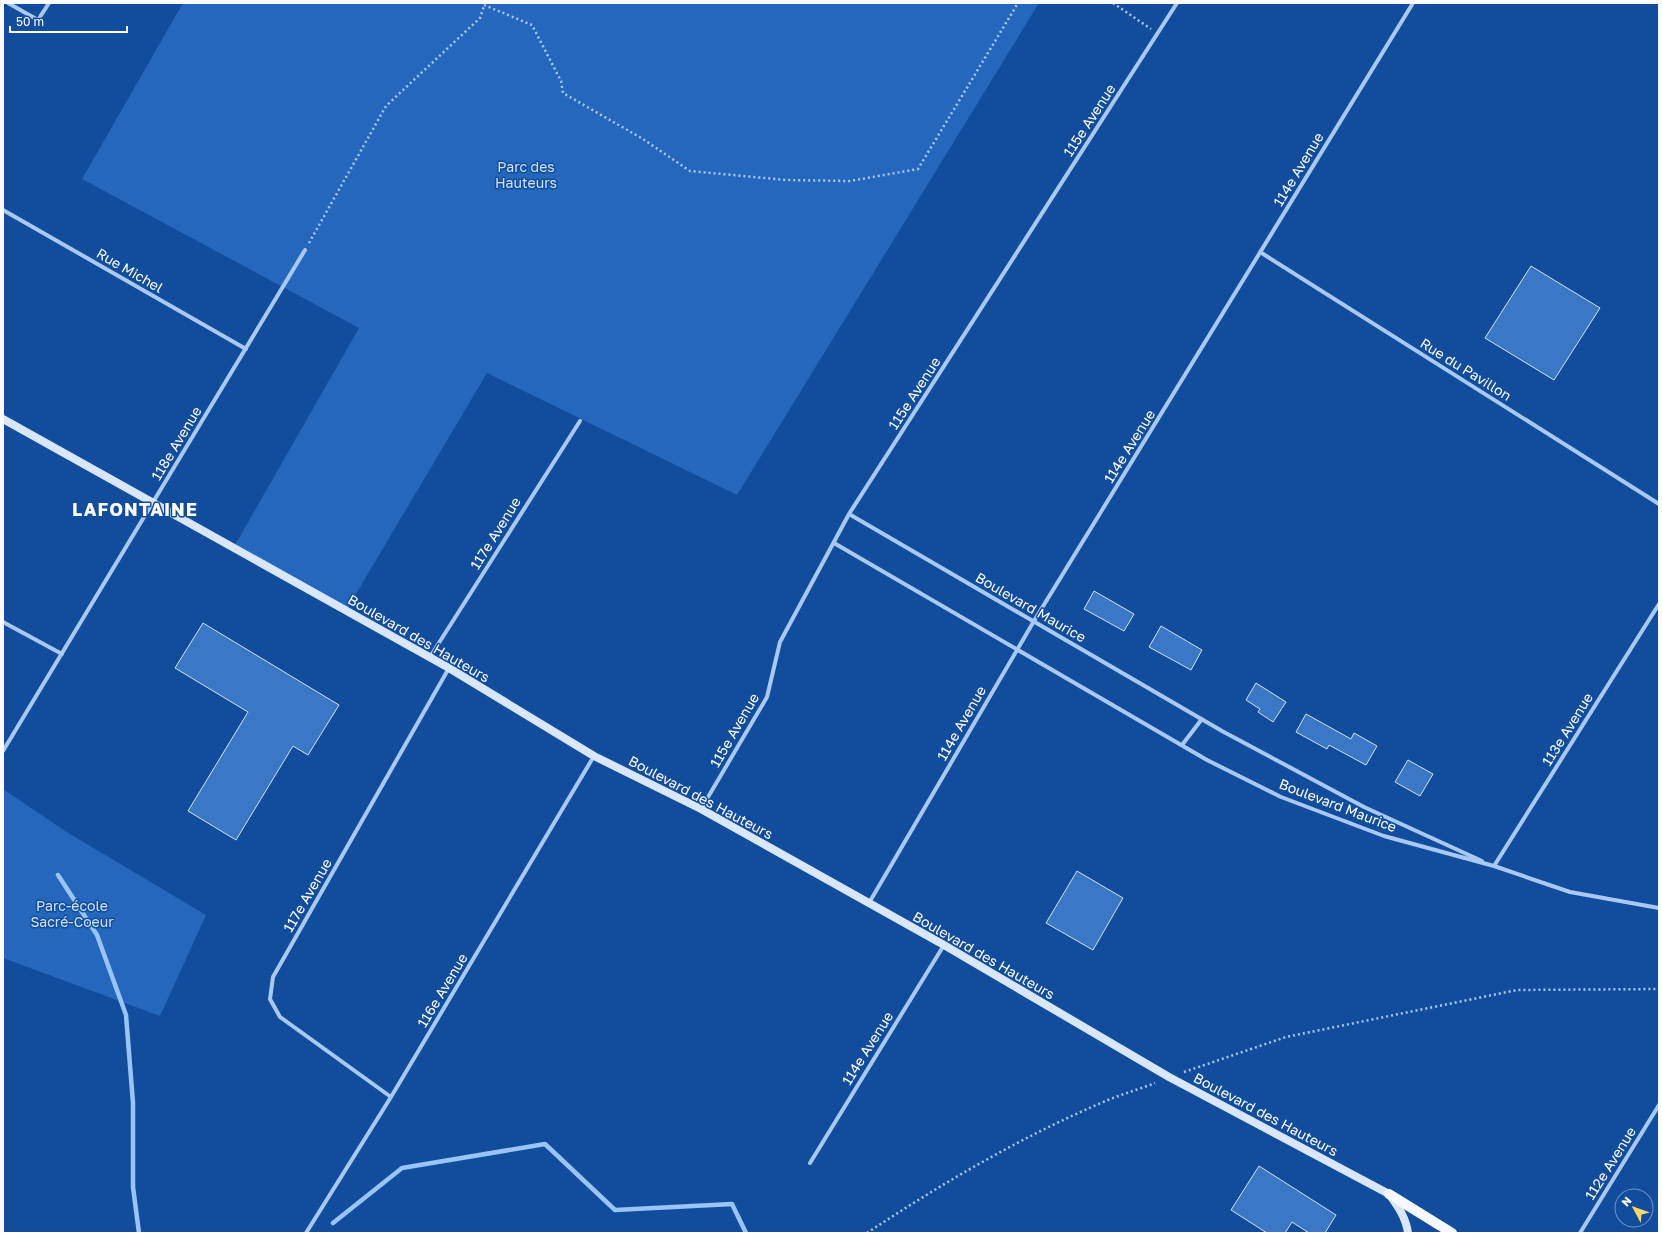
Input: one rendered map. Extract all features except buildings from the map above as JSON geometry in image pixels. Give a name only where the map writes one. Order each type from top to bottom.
[{"type":"main road","name":"Boulevard des Hauteurs","points":[[3,419],[449,668],[594,756],[701,809],[944,945],[1169,1077],[1389,1194]]},
{"type":"main road","points":[[1389,1194],[1398,1206],[1407,1224],[1408,1233]]},
{"type":"main road","points":[[1389,1194],[1452,1233]]},
{"type":"street","points":[[8,3],[38,20],[49,3]]},
{"type":"street","name":"115e Avenue","points":[[701,809],[768,697],[780,642],[849,514],[1176,3]]},
{"type":"street","name":"114e Avenue","points":[[868,903],[1034,621],[1413,3]]},
{"type":"street","name":"Rue Michel","points":[[3,210],[246,349]]},
{"type":"street","name":"118e Avenue","points":[[3,751],[306,250]]},
{"type":"street","name":"Rue du Pavillon","points":[[1260,252],[1659,504]]},
{"type":"street","name":"117e Avenue","points":[[430,658],[580,421]]},
{"type":"street","name":"Boulevard Maurice","points":[[849,514],[1202,719],[1364,807],[1494,866]]},
{"type":"street","name":"Boulevard Maurice","points":[[834,543],[1207,760],[1281,797],[1384,836],[1494,866],[1570,892],[1659,908]]},
{"type":"street","name":"113e Avenue","points":[[1494,866],[1659,604]]},
{"type":"street","points":[[3,622],[62,654]]},
{"type":"street","name":"117e Avenue","points":[[391,1096],[280,1017],[270,999],[273,977],[449,668]]},
{"type":"street","points":[[1182,745],[1202,719]]},
{"type":"street","name":"116e Avenue","points":[[306,1233],[391,1096],[594,756]]},
{"type":"street","name":"114e Avenue","points":[[810,1162],[944,945]]},
{"type":"street","name":"112e Avenue","points":[[1580,1233],[1659,1105]]},
{"type":"path","points":[[306,250],[386,106],[480,18],[485,4],[532,25],[561,81],[563,93],[643,139],[690,171],[786,180],[850,181],[918,169],[1018,3]]},
{"type":"path","points":[[1113,3],[1157,33]]},
{"type":"path","points":[[1183,1072],[1286,1037],[1517,990],[1659,989]]},
{"type":"path","points":[[867,1233],[951,1180],[1033,1136],[1094,1106],[1154,1083]]},
{"type":"green space","name":"Parc des Hauteurs","points":[[183,3],[1039,3],[737,495],[487,373],[347,609],[235,545],[359,328],[82,179]]},
{"type":"green space","name":"Parc-école Sacré-Coeur","points":[[3,789],[65,831],[206,915],[160,1016],[3,958]]},
{"type":"waterway","points":[[58,875],[97,935],[126,1015],[133,1103],[133,1187],[139,1233]]},
{"type":"waterway","points":[[333,1223],[402,1168],[545,1144],[615,1210],[732,1204],[746,1233]]},
{"type":"district","name":"LAFONTAINE","points":[[135,509]]}]
